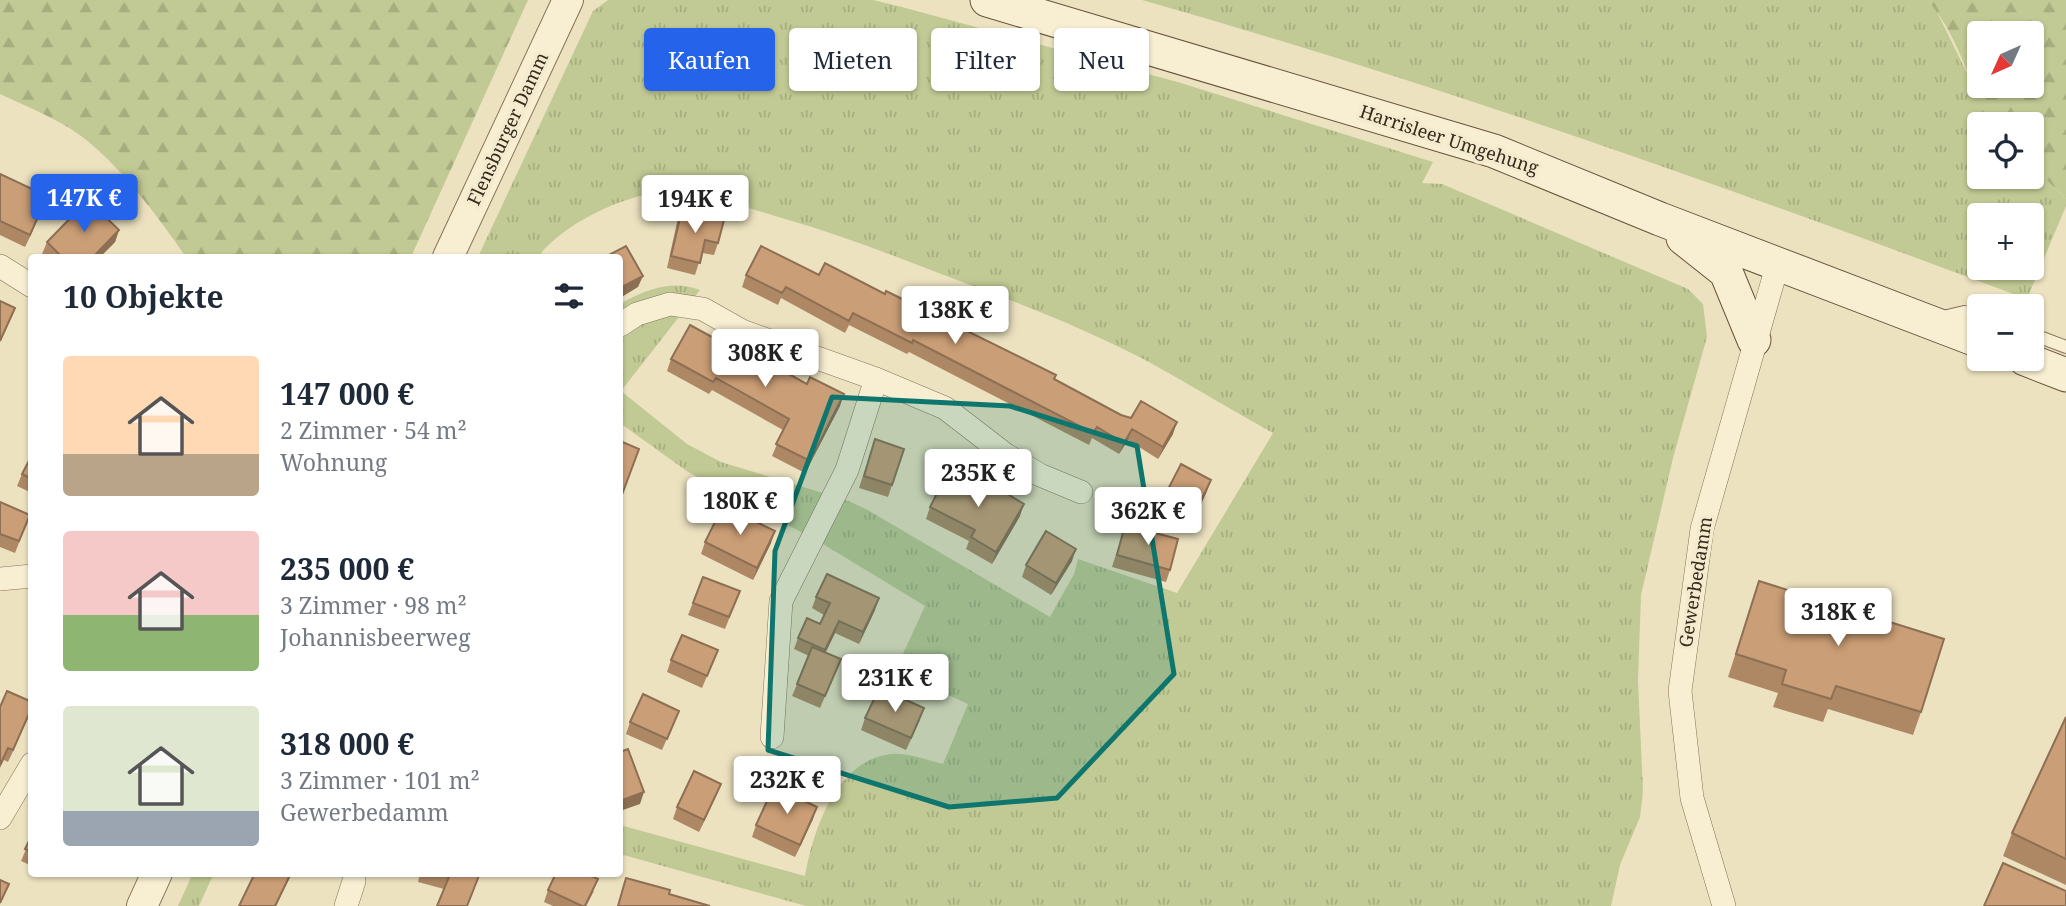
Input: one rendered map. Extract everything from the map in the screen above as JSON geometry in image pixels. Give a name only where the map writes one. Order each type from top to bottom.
[{"type":"main road","name":"Harrisleer Umgehung","points":[[987,0],[1494,151],[1660,219],[1967,336]]},
{"type":"main road","points":[[1660,219],[1726,272],[1754,340]]},
{"type":"main road","points":[[2044,366],[2066,375]]},
{"type":"street","name":"Flensburger Damm","points":[[449,254],[566,2]]},
{"type":"street","name":"Gewerbedamm","points":[[1724,906],[1692,798],[1680,691],[1702,529],[1778,263]]},
{"type":"street","points":[[0,265],[28,283]]},
{"type":"street","points":[[623,323],[637,314],[670,304],[703,309],[742,331],[876,379],[945,408],[1006,454],[1040,475],[1081,492]]},
{"type":"street","points":[[772,737],[781,601],[847,470],[876,379]]},
{"type":"street","points":[[0,579],[28,576]]},
{"type":"street","points":[[0,818],[28,771]]},
{"type":"street","points":[[142,906],[155,877]]},
{"type":"street","points":[[345,906],[354,881]]},
{"type":"lane","points":[[1927,321],[1967,313]]},
{"type":"lane","points":[[2044,339],[2066,347]]},
{"type":"highlighted area","points":[[832,397],[1010,406],[1137,446],[1174,674],[1057,798],[949,807],[768,750],[775,551]]},
{"type":"green space","points":[[0,0],[528,0],[412,254],[184,254],[138,193],[96,148],[62,124],[0,94]]},
{"type":"green space","points":[[608,0],[873,0],[979,28],[931,28],[931,91],[1040,91],[1040,45],[1054,48],[1054,91],[1149,91],[1149,74],[1181,83],[1433,162],[1422,183],[1442,184],[1688,289],[1703,304],[1707,337],[1673,458],[1641,595],[1638,680],[1643,791],[1640,817],[1620,865],[1611,906],[806,906],[623,855],[623,826],[805,876],[821,819],[841,784],[871,759],[890,754],[910,755],[943,764],[968,704],[895,671],[925,606],[818,541],[688,472],[623,425],[623,393],[687,444],[721,462],[846,500],[866,509],[1050,617],[1074,574],[1078,559],[1177,593],[1273,433],[1149,362],[1050,316],[847,239],[711,198],[666,192],[632,198],[578,223],[562,233],[540,254],[479,254],[593,11]]},
{"type":"green space","points":[[1142,0],[1927,0],[1936,10],[1967,73],[1967,98],[1979,98],[1986,112],[1967,112],[1967,189],[2044,189],[2044,178],[2066,199],[2066,206],[2044,258],[2044,203],[1967,203],[1967,277],[1588,140],[1366,67]]},
{"type":"green space","points":[[1927,0],[2066,0],[2066,199],[2044,178],[2044,112],[1984,112],[1979,98],[2044,98],[2044,21],[1967,21],[1967,70],[1946,26]]},
{"type":"green space","points":[[1976,280],[2035,280],[2029,294],[2013,294]]},
{"type":"green space","points":[[689,287],[700,290],[623,388],[623,302],[658,288]]},
{"type":"green space","points":[[191,877],[212,877],[199,906],[178,906]]},
{"type":"building","points":[[0,174],[47,196],[30,235],[0,221]]},
{"type":"building","points":[[88,200],[119,230],[96,254],[59,254],[47,242]]},
{"type":"building","points":[[682,210],[724,220],[718,243],[705,240],[700,263],[671,256]]},
{"type":"building","points":[[626,246],[643,276],[623,286],[623,254],[611,254]]},
{"type":"building","points":[[761,246],[819,275],[825,263],[885,294],[886,291],[1056,375],[1054,379],[1121,415],[1131,418],[1141,401],[1177,422],[1163,447],[1132,429],[1124,443],[1097,427],[1093,433],[913,340],[912,343],[853,313],[849,321],[786,287],[782,293],[746,275]]},
{"type":"building","points":[[0,301],[15,308],[0,341]]},
{"type":"building","points":[[690,325],[752,359],[755,355],[807,384],[810,377],[844,394],[810,461],[776,444],[789,419],[716,378],[713,382],[671,359]]},
{"type":"building","points":[[875,439],[904,449],[892,485],[864,476]]},
{"type":"building","points":[[623,442],[639,449],[623,492]]},
{"type":"building","points":[[28,463],[28,477],[22,474]]},
{"type":"building","points":[[1181,464],[1211,480],[1197,509],[1166,493]]},
{"type":"building","points":[[949,470],[996,494],[999,489],[1024,504],[996,552],[971,537],[975,530],[930,507]]},
{"type":"building","points":[[0,502],[28,514],[19,541],[0,534]]},
{"type":"building","points":[[723,506],[775,531],[757,568],[705,542]]},
{"type":"building","points":[[1125,525],[1178,539],[1170,570],[1117,555]]},
{"type":"building","points":[[1046,531],[1076,549],[1056,583],[1026,565]]},
{"type":"building","points":[[827,574],[879,598],[863,632],[839,621],[825,650],[798,638],[807,618],[820,624],[830,603],[816,597]]},
{"type":"building","points":[[703,577],[740,591],[729,617],[693,603]]},
{"type":"building","points":[[1759,581],[1944,639],[1921,712],[1836,686],[1831,699],[1782,684],[1786,670],[1736,654]]},
{"type":"building","points":[[682,635],[718,650],[707,676],[671,660]]},
{"type":"building","points":[[812,647],[841,659],[825,696],[797,684]]},
{"type":"building","points":[[7,691],[28,700],[28,716],[13,750],[8,748],[0,765],[0,707]]},
{"type":"building","points":[[886,691],[924,708],[911,738],[865,718],[876,695],[883,698]]},
{"type":"building","points":[[643,694],[679,711],[667,739],[630,722]]},
{"type":"building","points":[[2066,717],[2066,859],[2012,833]]},
{"type":"building","points":[[628,749],[644,792],[623,800],[623,751]]},
{"type":"building","points":[[694,771],[721,784],[704,820],[677,807]]},
{"type":"building","points":[[774,786],[817,807],[800,845],[756,825]]},
{"type":"building","points":[[2003,863],[2066,891],[2066,906],[1984,906]]},
{"type":"building","points":[[253,877],[289,877],[275,906],[239,906]]},
{"type":"building","points":[[449,877],[478,877],[467,906],[437,906]]},
{"type":"building","points":[[554,877],[598,879],[585,906],[548,890]]},
{"type":"building","points":[[626,878],[670,890],[669,894],[710,906],[618,906]]},
{"type":"building","points":[[0,880],[9,884],[0,903]]}]
